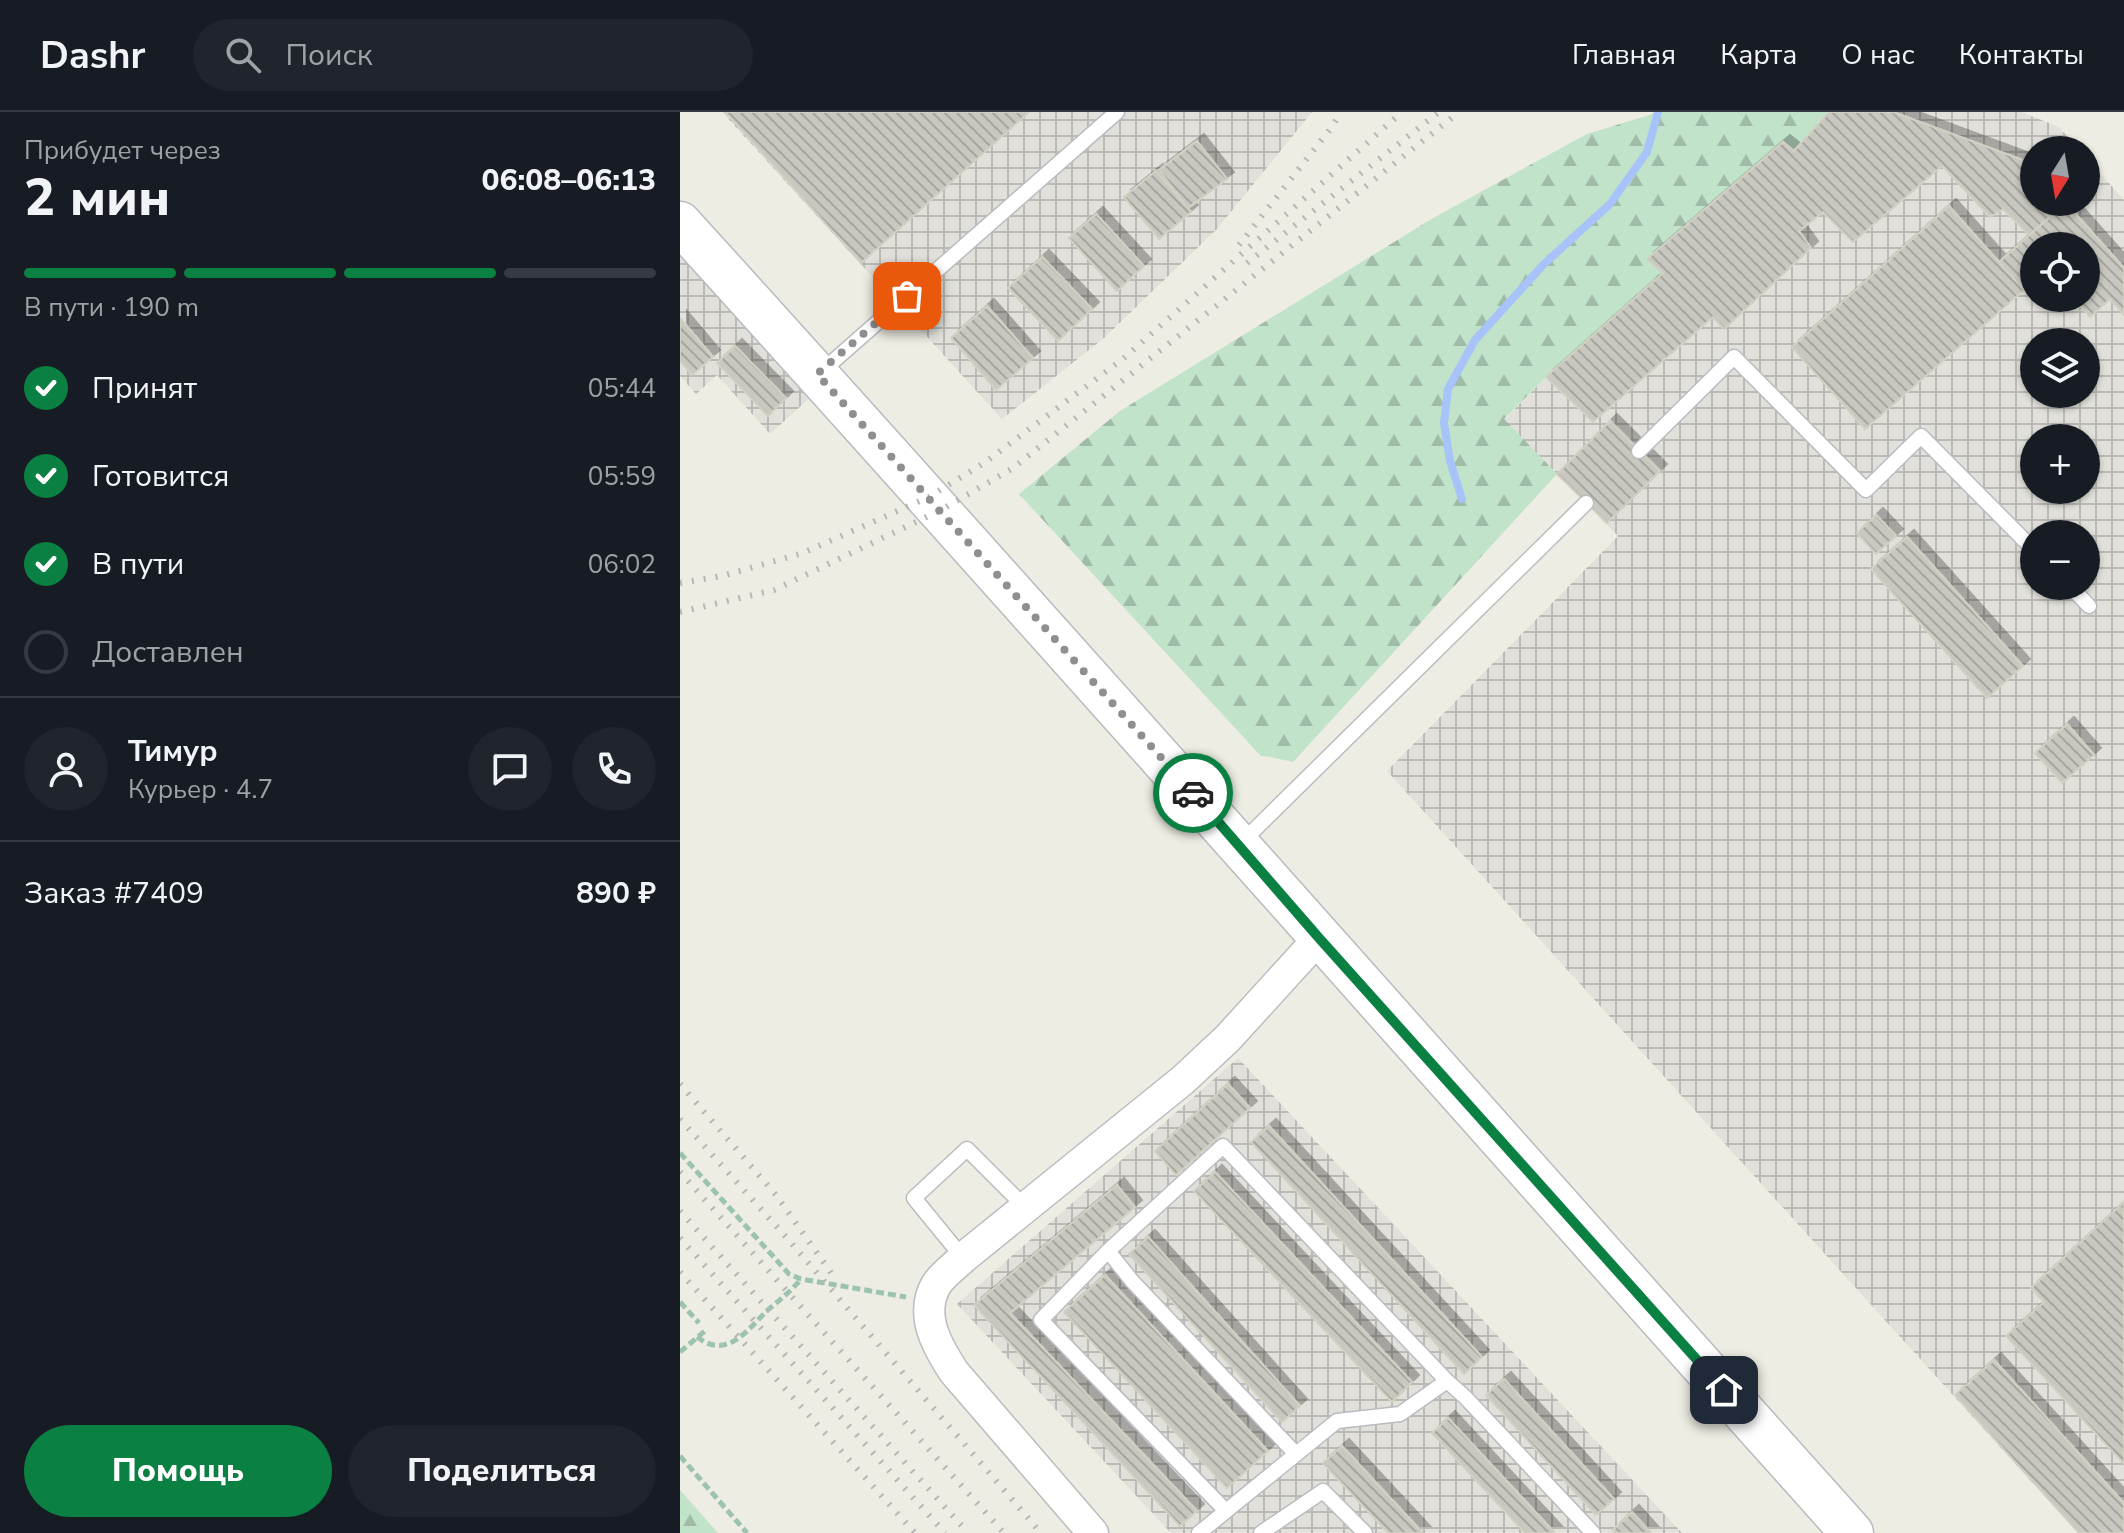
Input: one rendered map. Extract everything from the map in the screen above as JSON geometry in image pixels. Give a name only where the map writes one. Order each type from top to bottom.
[{"type":"street","points":[[680,223],[1852,1533]]},
{"type":"street","points":[[1093,1533],[954,1372],[938,1347],[930,1323],[931,1301],[937,1283],[963,1258],[1183,1080],[1228,1038],[1319,938]]},
{"type":"lane","points":[[817,374],[1117,112]]},
{"type":"lane","points":[[1639,451],[1734,357],[1866,490],[1921,436],[2020,536]]},
{"type":"lane","points":[[1239,845],[1586,503]]},
{"type":"lane","points":[[2083,600],[2089,606]]},
{"type":"lane","points":[[1225,1510],[1041,1320],[1108,1251],[1223,1146],[1593,1533]]},
{"type":"lane","points":[[963,1258],[914,1198],[967,1149],[1026,1209]]},
{"type":"lane","points":[[1108,1251],[1132,1281],[1295,1453]]},
{"type":"lane","points":[[1199,1533],[1337,1421],[1400,1414],[1447,1381]]},
{"type":"lane","points":[[1261,1533],[1323,1491],[1365,1533]]},
{"type":"path","points":[[680,1153],[789,1274],[801,1279],[931,1301]]},
{"type":"path","points":[[697,1337],[704,1342],[727,1346],[740,1339],[801,1279]]},
{"type":"path","points":[[680,1302],[699,1323]]},
{"type":"path","points":[[680,1352],[706,1330]]},
{"type":"path","points":[[680,1456],[747,1533]]},
{"type":"shaded area","points":[[722,112],[1312,112],[1217,229],[1104,338],[1002,419]]},
{"type":"shaded area","points":[[1829,112],[2021,112],[2059,127],[2067,136],[2020,136],[2020,216],[2100,216],[2100,173],[2124,200],[2124,1533],[2078,1533],[1387,771],[1618,536],[1504,420],[1546,377],[1662,273],[1647,259],[1783,142],[1794,150]]},
{"type":"shaded area","points":[[680,247],[814,394],[770,434],[717,375],[696,394],[680,376]]},
{"type":"shaded area","points":[[1238,1058],[1682,1533],[1171,1533],[957,1304]]},
{"type":"green space","points":[[1659,112],[1829,112],[1794,151],[1783,143],[1648,258],[1663,273],[1546,377],[1504,419],[1557,474],[1293,762],[1260,755],[1019,494],[1120,411],[1433,218],[1587,134]]},
{"type":"green space","points":[[680,1490],[718,1533],[680,1533]]},
{"type":"building","points":[[725,112],[1029,112],[861,263]]},
{"type":"building","points":[[1829,112],[1893,112],[2020,159],[2020,216],[2051,216],[2032,232],[2026,232],[2003,209],[1990,217],[1942,166],[1853,242],[1823,212],[1799,231],[1811,248],[1724,329],[1713,317],[1593,422],[1546,377],[1663,273],[1647,259],[1783,142],[1794,151]]},
{"type":"building","points":[[1197,141],[1227,179],[1188,208],[1159,170]]},
{"type":"building","points":[[1156,171],[1191,212],[1159,239],[1124,197]]},
{"type":"building","points":[[1949,206],[2020,286],[2020,293],[1865,429],[1792,347]]},
{"type":"building","points":[[1096,214],[1144,266],[1117,291],[1069,238]]},
{"type":"building","points":[[2051,216],[2078,216],[2092,232],[2033,232]]},
{"type":"building","points":[[2100,241],[2124,268],[2124,315],[2110,299],[2100,308]]},
{"type":"building","points":[[2020,244],[2020,286],[1999,262]]},
{"type":"building","points":[[1042,257],[1092,309],[1058,341],[1008,288]]},
{"type":"building","points":[[987,306],[1033,358],[996,390],[951,338]]},
{"type":"building","points":[[680,318],[713,357],[692,375],[680,361]]},
{"type":"building","points":[[735,346],[786,398],[768,416],[717,363]]},
{"type":"building","points":[[1610,421],[1660,471],[1607,523],[1557,474]]},
{"type":"building","points":[[1876,515],[1896,536],[1876,554],[1857,533]]},
{"type":"building","points":[[1907,537],[2023,666],[1987,698],[1871,569]]},
{"type":"building","points":[[2067,724],[2094,755],[2062,783],[2035,753]]},
{"type":"building","points":[[1228,1084],[1250,1108],[1176,1175],[1155,1151]]},
{"type":"building","points":[[1269,1126],[1482,1357],[1464,1374],[1251,1142]]},
{"type":"building","points":[[1215,1172],[1412,1382],[1392,1402],[1194,1191]]},
{"type":"building","points":[[1117,1185],[1135,1207],[1010,1313],[1197,1511],[1180,1526],[974,1305]]},
{"type":"building","points":[[2124,1202],[2124,1464],[2006,1336],[2044,1302],[2031,1288]]},
{"type":"building","points":[[1148,1237],[1300,1406],[1282,1422],[1129,1254]]},
{"type":"building","points":[[1105,1275],[1268,1451],[1227,1488],[1064,1312]]},
{"type":"building","points":[[1994,1360],[2124,1503],[2124,1533],[2079,1533],[1955,1395]]},
{"type":"building","points":[[1504,1379],[1614,1499],[1596,1515],[1486,1395]]},
{"type":"building","points":[[1448,1418],[1555,1533],[1525,1533],[1432,1433]]},
{"type":"building","points":[[1342,1446],[1423,1533],[1388,1533],[1323,1463]]},
{"type":"building","points":[[1632,1512],[1651,1533],[1615,1533],[1613,1530]]},
{"type":"waterway","points":[[1462,499],[1450,461],[1444,423],[1448,389],[1475,340],[1544,264],[1610,204],[1647,152],[1658,112]]},
{"type":"railway","points":[[1239,245],[1341,112]]},
{"type":"railway","points":[[680,583],[722,576],[803,553],[929,497],[984,463],[1124,358],[1402,112]]},
{"type":"railway","points":[[1247,263],[1439,112]]},
{"type":"railway","points":[[680,612],[774,590],[941,510],[1013,468],[1459,112]]},
{"type":"railway","points":[[680,1084],[776,1195],[834,1277]]},
{"type":"railway","points":[[680,1119],[1041,1533]]},
{"type":"railway","points":[[680,1172],[1004,1533]]},
{"type":"railway","points":[[680,1211],[968,1533]]},
{"type":"railway","points":[[680,1238],[945,1533]]},
{"type":"railway","points":[[680,1272],[915,1533]]},
{"type":"way so far","points":[[907,296],[817,374],[1193,793]]},
{"type":"route","points":[[1193,793],[1724,1390]]}]
